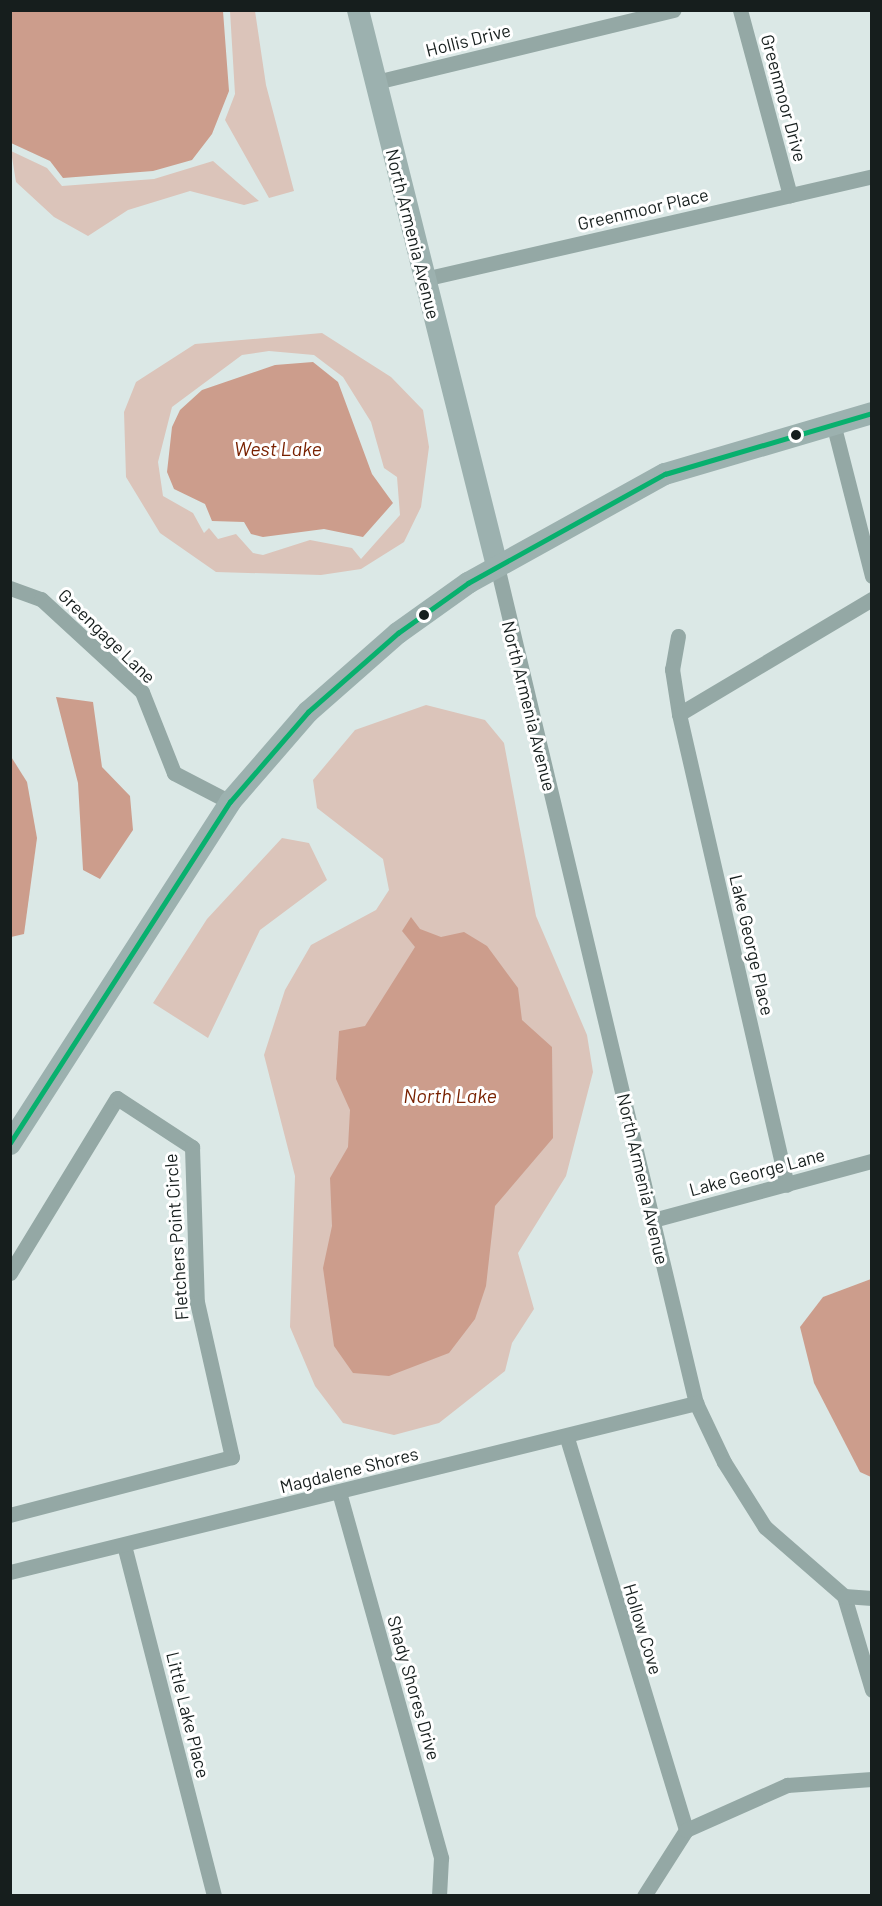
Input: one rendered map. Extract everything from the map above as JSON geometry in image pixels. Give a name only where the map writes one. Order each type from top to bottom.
[{"type":"main road","name":"North Armenia Avenue","points":[[358,10],[497,566]]},
{"type":"main road","points":[[10,1144],[230,802],[308,712],[390,640],[497,566],[665,474],[872,413]]},
{"type":"street","name":"Hollis Drive","points":[[376,82],[673,10]]},
{"type":"street","name":"Greenmoor Drive","points":[[741,10],[790,195]]},
{"type":"street","name":"Greenmoor Place","points":[[424,279],[872,176]]},
{"type":"street","points":[[833,423],[872,576]]},
{"type":"street","name":"North Armenia Avenue","points":[[497,566],[696,1403],[724,1462],[765,1527],[844,1596]]},
{"type":"street","name":"Greengage Lane","points":[[10,588],[41,599],[142,692],[174,773],[230,802]]},
{"type":"street","points":[[680,714],[872,599]]},
{"type":"street","name":"Lake George Place","points":[[678,636],[672,669],[680,714],[787,1185]]},
{"type":"street","name":"Fletchers Point Circle","points":[[10,1273],[117,1098],[192,1147],[197,1302],[232,1457],[10,1515]]},
{"type":"street","name":"Lake George Lane","points":[[653,1220],[872,1161]]},
{"type":"street","name":"Magdalene Shores","points":[[10,1572],[567,1438],[696,1403]]},
{"type":"street","name":"Hollow Cove","points":[[567,1438],[686,1830]]},
{"type":"street","name":"Shady Shores Drive","points":[[339,1492],[441,1858],[439,1896]]},
{"type":"street","name":"Little Lake Place","points":[[124,1545],[214,1896]]},
{"type":"street","points":[[872,1598],[844,1596],[872,1690]]},
{"type":"street","points":[[644,1896],[686,1830],[788,1785],[872,1779]]},
{"type":"shaded area","points":[[230,11],[255,11],[266,85],[294,191],[269,198],[225,120],[235,94]]},
{"type":"shaded area","points":[[11,151],[47,168],[62,186],[154,179],[213,161],[259,201],[244,205],[190,191],[128,210],[88,236],[54,217],[16,182]]},
{"type":"shaded area","points":[[322,333],[391,377],[423,410],[429,447],[421,507],[404,542],[361,569],[321,575],[216,572],[160,533],[126,477],[124,412],[136,382],[195,344]],"holes":[[[269,351],[314,355],[343,377],[371,422],[384,468],[397,477],[400,515],[361,559],[352,548],[310,540],[263,555],[253,553],[236,534],[218,539],[209,528],[204,533],[193,513],[163,496],[158,462],[172,407],[242,355]]]},
{"type":"shaded area","points":[[426,705],[485,720],[504,743],[536,916],[587,1035],[593,1072],[566,1176],[518,1253],[534,1309],[512,1343],[505,1371],[439,1423],[394,1435],[343,1423],[315,1386],[290,1327],[295,1176],[264,1055],[285,990],[311,945],[376,910],[389,890],[383,859],[317,808],[313,780],[355,730]]},
{"type":"shaded area","points":[[282,838],[309,843],[327,880],[260,930],[208,1038],[153,1003],[207,919]]},
{"type":"water","points":[[10,11],[223,11],[229,91],[212,134],[192,160],[153,171],[63,178],[50,161],[11,143]]},
{"type":"water","name":"West Lake","points":[[313,362],[338,382],[372,474],[393,503],[363,537],[324,529],[263,537],[251,534],[244,522],[212,521],[205,504],[174,489],[167,472],[172,427],[180,410],[202,390],[275,365]]},
{"type":"water","points":[[56,697],[93,702],[102,767],[130,796],[133,830],[100,879],[83,870],[78,783]]},
{"type":"water","points":[[10,755],[27,782],[37,838],[24,934],[11,937]]},
{"type":"water","name":"North Lake","points":[[411,917],[420,929],[441,937],[464,932],[487,946],[518,988],[522,1020],[552,1047],[553,1138],[495,1206],[486,1286],[475,1319],[449,1353],[389,1376],[353,1373],[334,1346],[323,1268],[332,1226],[330,1178],[348,1147],[350,1110],[336,1079],[339,1031],[365,1026],[415,947],[402,931]]},
{"type":"water","points":[[872,1279],[871,1477],[860,1472],[814,1383],[800,1327],[823,1297]]},
{"type":"transit line","points":[[10,1143],[230,802],[308,712],[398,633],[468,583],[665,474],[872,413]]}]
